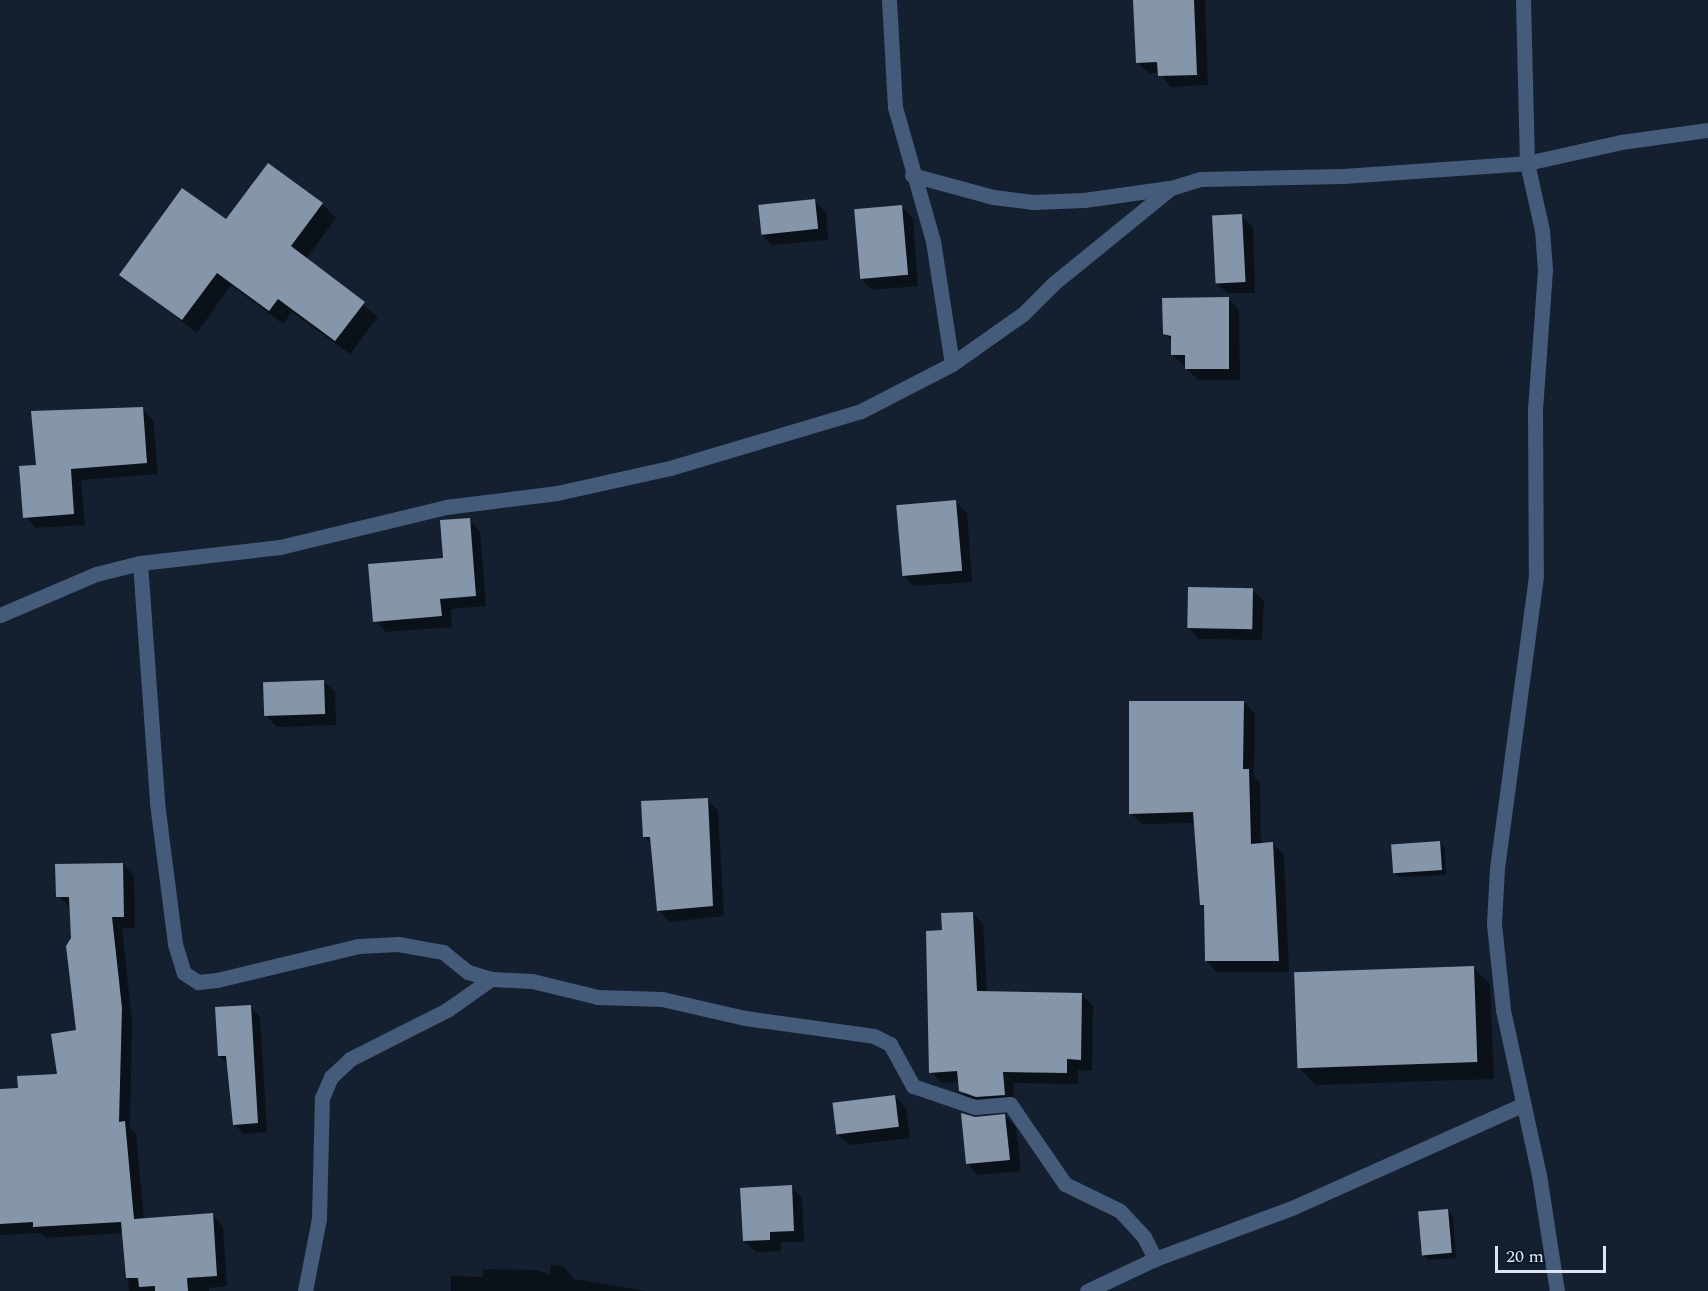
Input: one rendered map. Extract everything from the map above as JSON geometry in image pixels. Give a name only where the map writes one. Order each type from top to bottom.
[{"type":"street","points":[[889,0],[895,107],[912,175],[933,241],[952,364]]},
{"type":"street","points":[[1523,0],[1527,163],[1542,230],[1545,270],[1535,409],[1536,576],[1497,868],[1494,924],[1503,1010],[1521,1105],[1539,1175],[1557,1291]]},
{"type":"street","points":[[912,175],[993,197],[1033,202],[1084,200],[1171,188],[1201,179],[1343,176],[1527,163],[1621,142],[1708,130]]},
{"type":"street","points":[[0,615],[96,574],[140,563],[280,547],[446,507],[557,493],[669,468],[861,411],[952,364],[1023,314],[1054,283],[1171,188]]},
{"type":"street","points":[[140,563],[157,804],[175,945],[184,973],[198,982],[217,980],[359,946],[398,944],[443,952],[468,972],[491,980],[532,981],[598,996],[662,999],[745,1018],[874,1036],[890,1044],[913,1086],[975,1107],[1010,1104],[1065,1184],[1120,1211],[1144,1237],[1155,1259]]},
{"type":"street","points":[[305,1291],[319,1218],[322,1098],[332,1077],[350,1059],[447,1010],[491,980]]},
{"type":"street","points":[[1087,1291],[1155,1259],[1294,1207],[1521,1105]]},
{"type":"building","points":[[1133,0],[1194,0],[1197,75],[1158,76],[1157,62],[1136,63]]},
{"type":"building","points":[[268,163],[323,203],[291,246],[365,302],[335,341],[278,299],[269,311],[217,273],[182,320],[119,275],[182,188],[226,219]]},
{"type":"building","points":[[815,199],[818,229],[761,235],[758,205]]},
{"type":"building","points":[[902,205],[908,275],[860,279],[854,209]]},
{"type":"building","points":[[1242,214],[1246,282],[1216,283],[1212,216]]},
{"type":"building","points":[[1229,297],[1229,369],[1185,369],[1185,355],[1171,355],[1171,336],[1163,334],[1162,298]]},
{"type":"building","points":[[143,407],[147,463],[71,469],[74,514],[23,518],[19,466],[36,465],[31,411]]},
{"type":"building","points":[[956,500],[962,571],[902,576],[896,505]]},
{"type":"building","points":[[470,518],[476,596],[440,599],[442,616],[373,622],[368,564],[443,558],[440,520]]},
{"type":"building","points":[[1188,587],[1253,588],[1252,629],[1187,628]]},
{"type":"building","points":[[324,680],[325,714],[264,716],[263,682]]},
{"type":"building","points":[[1129,701],[1244,701],[1243,769],[1249,769],[1251,844],[1273,842],[1279,961],[1205,961],[1204,905],[1200,905],[1193,812],[1129,814]]},
{"type":"building","points":[[708,798],[713,906],[657,911],[650,837],[643,837],[641,801]]},
{"type":"building","points":[[1440,841],[1442,870],[1393,873],[1391,844]]},
{"type":"building","points":[[123,863],[124,917],[112,917],[122,1008],[119,1122],[125,1121],[134,1219],[213,1213],[217,1276],[187,1278],[188,1291],[155,1291],[155,1286],[139,1287],[138,1278],[126,1278],[121,1222],[33,1227],[33,1222],[0,1224],[0,1089],[18,1088],[17,1076],[57,1074],[51,1034],[76,1030],[66,946],[71,938],[69,897],[56,897],[55,864]]},
{"type":"building","points":[[973,912],[977,991],[1082,993],[1081,1060],[1067,1059],[1067,1073],[1003,1072],[1005,1095],[976,1097],[959,1091],[957,1071],[929,1073],[926,931],[942,930],[941,913]]},
{"type":"building","points":[[1474,966],[1477,1062],[1297,1068],[1294,972]]},
{"type":"building","points":[[251,1005],[258,1123],[233,1125],[226,1056],[218,1056],[215,1007]]},
{"type":"building","points":[[895,1095],[899,1127],[836,1134],[832,1103]]},
{"type":"building","points":[[961,1113],[975,1117],[1005,1114],[1010,1160],[966,1164]]},
{"type":"building","points":[[792,1185],[794,1231],[770,1232],[770,1240],[743,1241],[740,1188]]},
{"type":"building","points":[[1448,1209],[1452,1253],[1422,1255],[1418,1212]]}]
